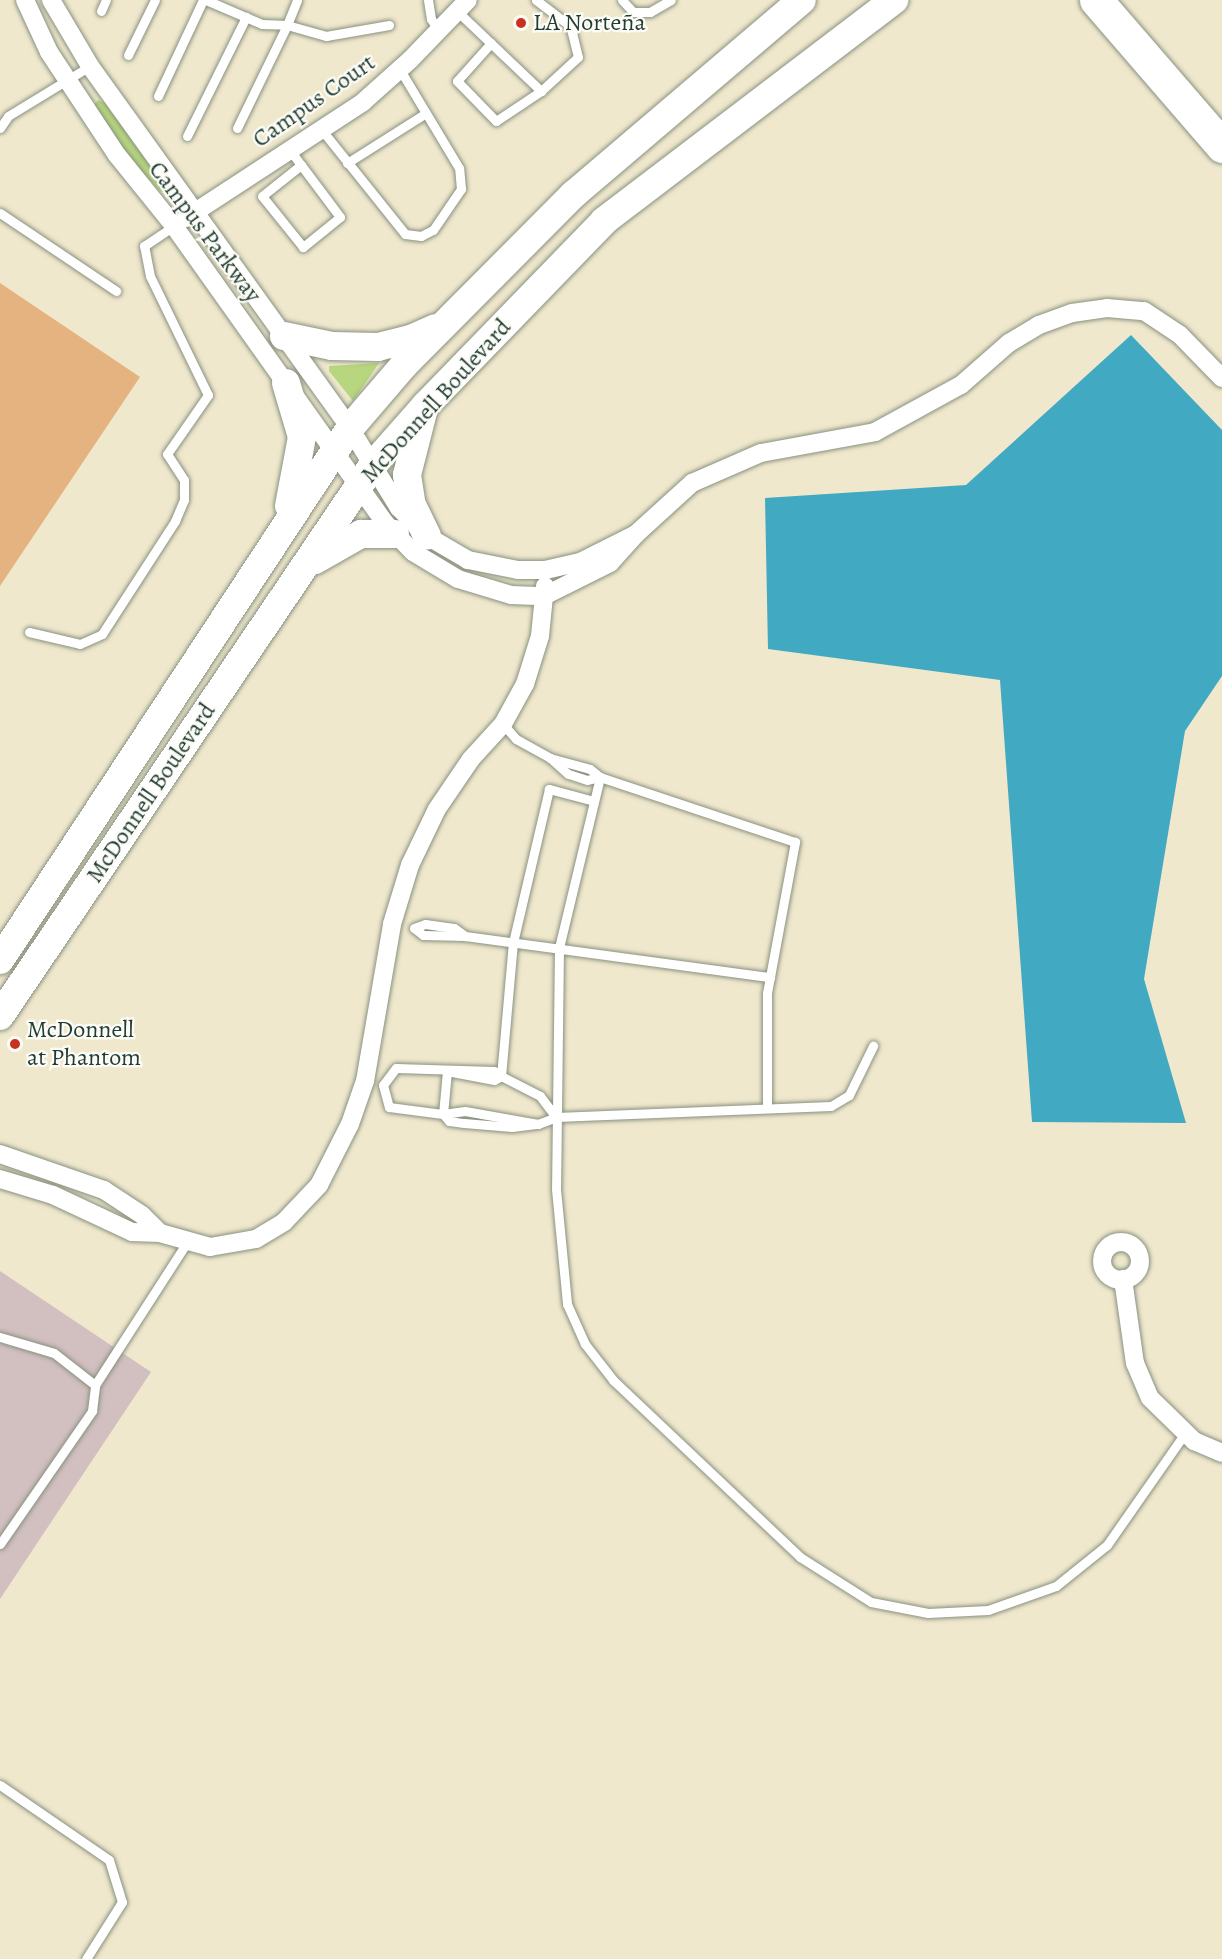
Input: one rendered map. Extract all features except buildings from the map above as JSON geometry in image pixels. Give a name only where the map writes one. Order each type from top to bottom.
[{"type":"highway","points":[[1096,0],[1222,146]]},
{"type":"main road","name":"McDonnell Boulevard","points":[[0,960],[342,439],[447,321],[573,194],[802,0]]},
{"type":"main road","name":"McDonnell Boulevard","points":[[0,1016],[366,474],[425,406],[604,221],[894,0]]},
{"type":"main road","points":[[284,336],[332,346],[378,347],[413,338],[447,321]]},
{"type":"main road","points":[[286,383],[302,437],[287,524]]},
{"type":"main road","points":[[425,406],[407,474],[412,505],[427,536]]},
{"type":"main road","points":[[303,568],[338,544],[361,534],[395,534]]},
{"type":"street","name":"Campus Parkway","points":[[24,0],[67,80],[117,155],[174,225],[286,383],[342,439],[366,474]]},
{"type":"street","name":"Campus Parkway","points":[[51,0],[90,66],[284,336],[342,439],[366,474]]},
{"type":"street","name":"Campus Court","points":[[174,225],[363,102],[400,70],[463,6]]},
{"type":"street","points":[[366,474],[395,534],[413,552],[458,579],[511,595],[544,596],[610,563],[636,534],[692,483],[761,453],[875,432],[962,385],[1009,343],[1039,325],[1072,313],[1107,308],[1144,311],[1180,335],[1222,378]]},
{"type":"street","points":[[366,474],[427,536],[468,560],[518,570],[546,570],[580,562],[636,534]]},
{"type":"street","points":[[0,1179],[53,1196],[132,1232],[160,1233],[210,1247],[233,1246],[256,1239],[284,1222],[319,1185],[350,1124],[365,1081],[392,924],[410,865],[437,809],[471,759],[503,724],[525,684],[540,636],[546,570]]},
{"type":"street","points":[[0,1154],[104,1190],[142,1215],[160,1233]]},
{"type":"street","points":[[1123,1279],[1134,1363],[1150,1398],[1185,1433],[1222,1453]]},
{"type":"lane","points":[[101,11],[106,0]]},
{"type":"lane","points":[[128,54],[155,0]]},
{"type":"lane","points":[[158,96],[204,0],[262,24],[286,25],[326,36],[389,25]]},
{"type":"lane","points":[[237,128],[297,0]]},
{"type":"lane","points":[[428,0],[431,19],[439,31]]},
{"type":"lane","points":[[491,43],[457,81],[496,121],[541,91],[578,57],[570,26],[536,0]]},
{"type":"lane","points":[[622,0],[633,12],[650,12],[671,0]]},
{"type":"lane","points":[[463,6],[491,43],[541,91]]},
{"type":"lane","points":[[187,136],[246,17]]},
{"type":"lane","points":[[0,128],[8,116],[90,66]]},
{"type":"lane","points":[[321,129],[405,234],[421,236],[433,230],[461,189],[459,168],[400,70]]},
{"type":"lane","points":[[347,163],[426,113]]},
{"type":"lane","points":[[290,150],[340,217],[303,248],[262,196],[301,165]]},
{"type":"lane","points":[[0,213],[116,291]]},
{"type":"lane","points":[[29,633],[80,644],[102,634],[175,521],[184,500],[184,480],[167,454],[208,395],[150,276],[144,246],[174,225]]},
{"type":"lane","points":[[503,724],[516,739],[550,758],[568,774],[587,780],[600,777],[795,842],[770,977],[767,1108]]},
{"type":"lane","points":[[600,777],[559,948],[556,1117],[558,1245],[567,1304],[585,1344],[613,1380],[800,1557],[871,1602],[928,1613],[988,1610],[1056,1586],[1107,1545],[1185,1433]]},
{"type":"lane","points":[[501,1076],[513,942],[549,789],[594,801]]},
{"type":"lane","points":[[392,924],[414,928],[425,924],[454,928],[465,936],[770,977]]},
{"type":"lane","points":[[556,1117],[540,1096],[494,1071],[396,1068],[384,1085],[389,1107],[443,1114],[465,1111],[538,1124],[556,1117],[831,1106],[849,1095],[873,1046]]},
{"type":"lane","points":[[443,1114],[447,1071]]},
{"type":"lane","points":[[365,1081],[384,1085]]},
{"type":"lane","points":[[0,1544],[92,1411],[95,1384],[187,1242]]},
{"type":"lane","points":[[0,1337],[54,1353],[95,1384]]},
{"type":"lane","points":[[0,1785],[108,1860],[122,1902],[86,1959]]},
{"type":"shaded area","points":[[0,1271],[151,1372],[0,1599]]},
{"type":"green space","points":[[98,100],[105,103],[167,187],[166,191],[161,192],[121,149],[94,105]]},
{"type":"green space","points":[[379,363],[353,401],[329,371],[329,366]]},
{"type":"water","points":[[1131,335],[1222,430],[1222,676],[1185,731],[1144,979],[1186,1123],[1032,1122],[1000,680],[768,649],[765,498],[966,485]]},
{"type":"place","name":"LA Norteña","points":[[521,23]]},
{"type":"place","name":"McDonnell at Phantom","points":[[15,1044]]}]
